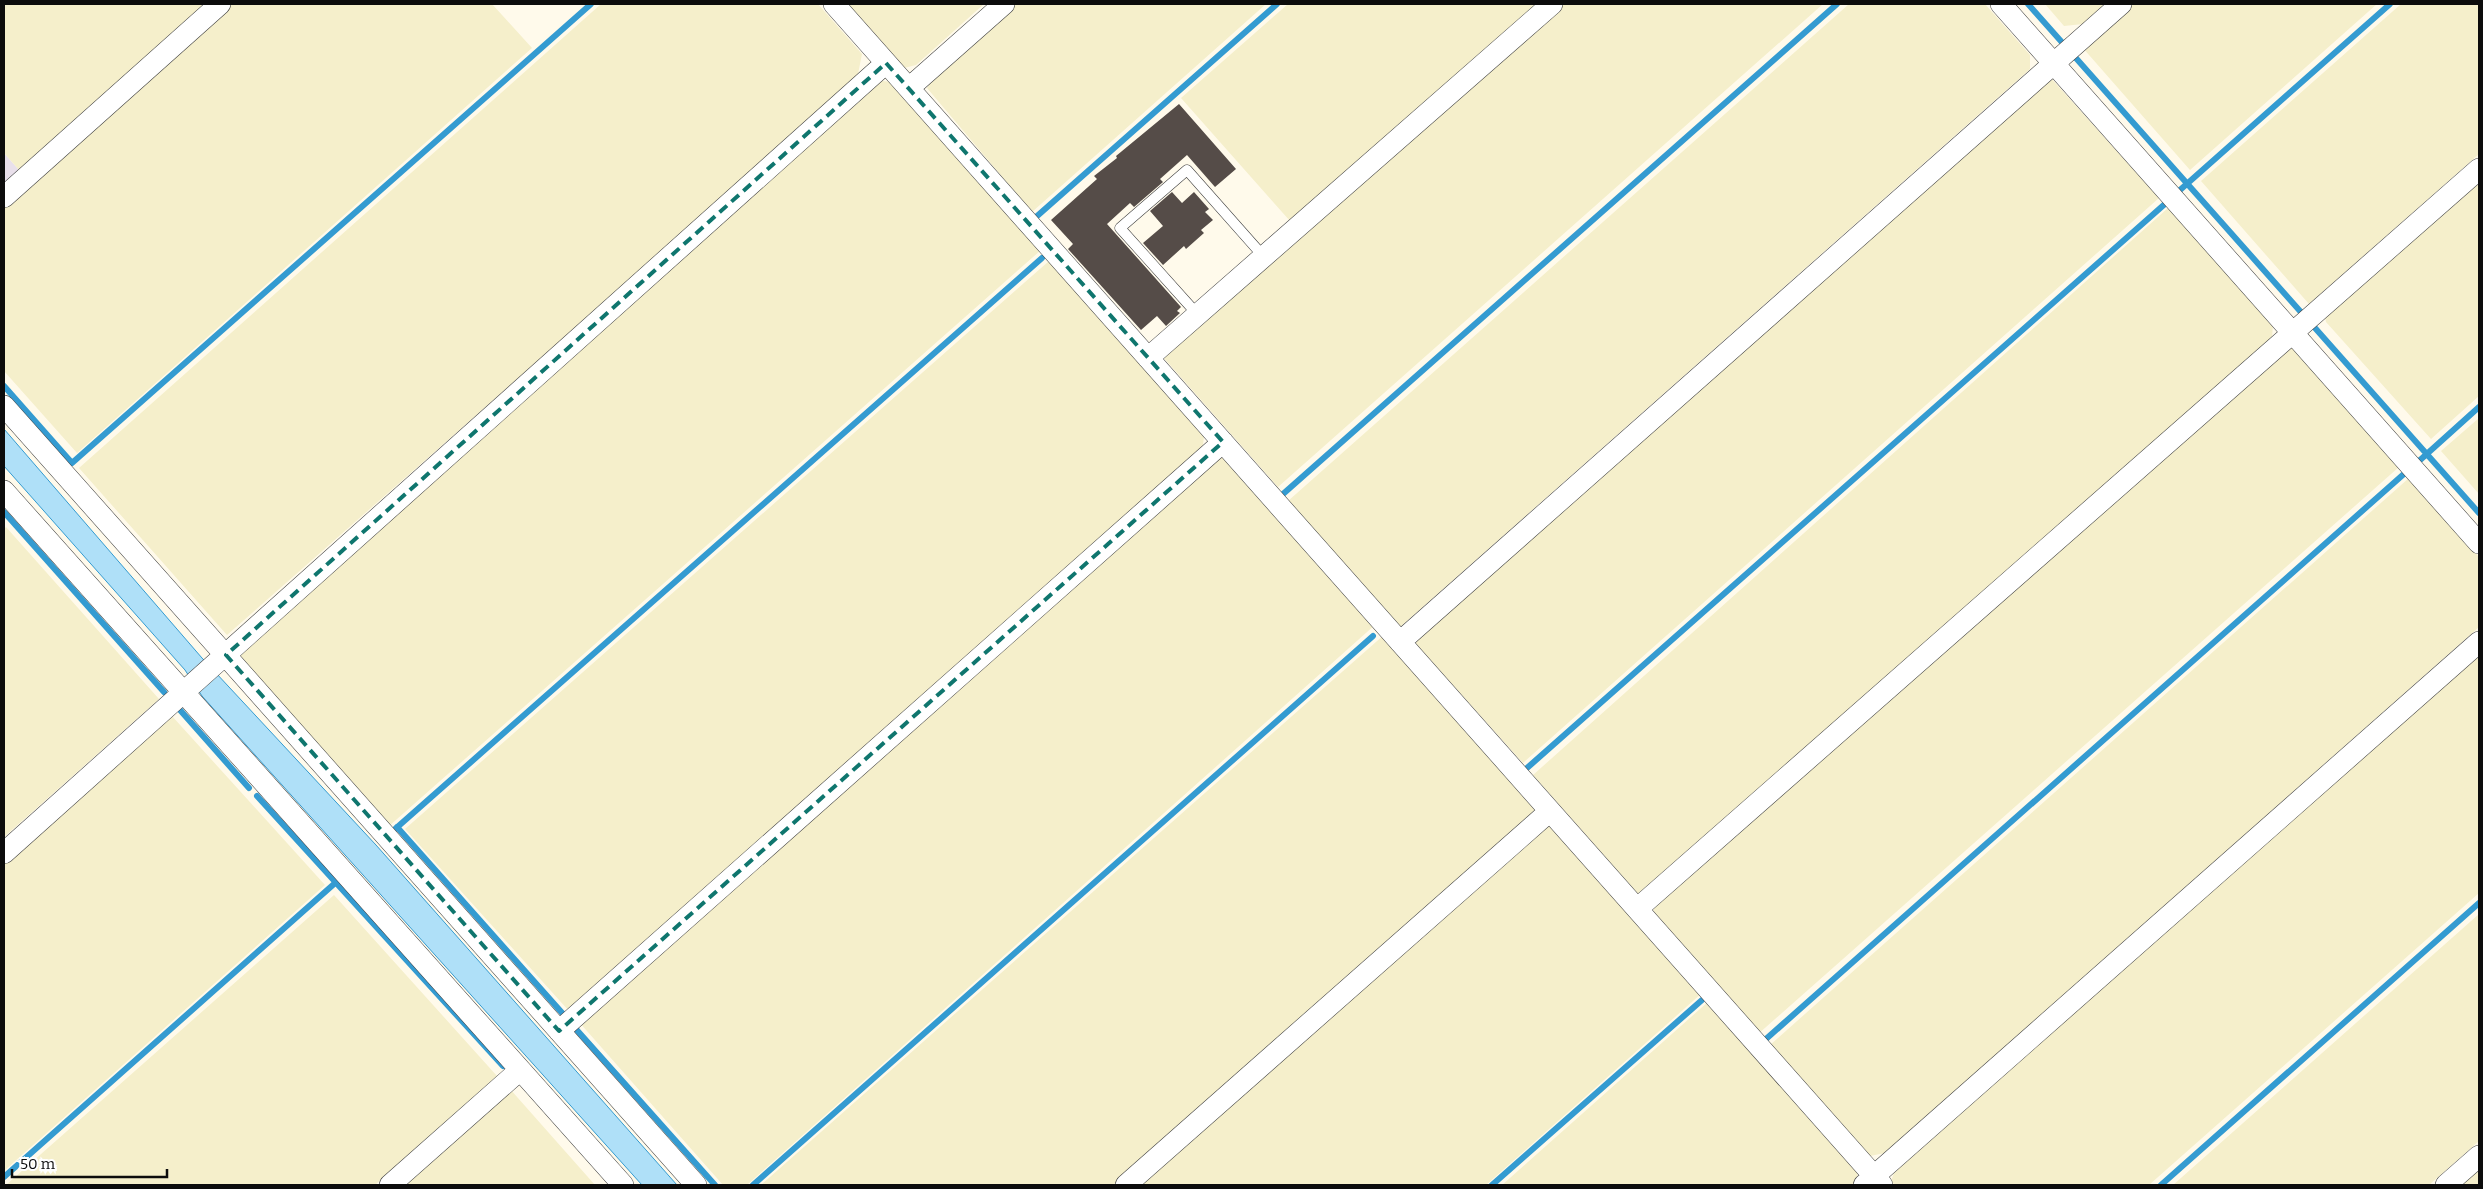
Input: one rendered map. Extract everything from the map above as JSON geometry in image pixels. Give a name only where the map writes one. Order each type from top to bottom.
[{"type":"street","points":[[4,197],[220,4]]},
{"type":"street","points":[[834,4],[1637,909],[1873,1182],[2479,642]]},
{"type":"street","points":[[908,88],[1004,4]]},
{"type":"street","points":[[1148,358],[1552,4]]},
{"type":"street","points":[[2001,4],[2064,55],[2303,324],[2479,543]]},
{"type":"street","points":[[1400,642],[2122,4]]},
{"type":"street","points":[[4,853],[186,692],[886,63]]},
{"type":"street","points":[[1637,909],[2479,169]]},
{"type":"street","points":[[4,406],[221,660],[559,1031],[696,1185]]},
{"type":"street","points":[[559,1031],[1223,442]]},
{"type":"street","points":[[4,491],[186,692],[623,1185]]},
{"type":"street","points":[[1126,1185],[1550,811]]},
{"type":"street","points":[[390,1185],[520,1070]]},
{"type":"street","points":[[2446,1185],[2479,1156]]},
{"type":"lane","points":[[1198,315],[1120,228],[1187,170],[1264,257]]},
{"type":"highlighted area","points":[[886,63],[1223,442],[559,1031],[226,655]]},
{"type":"shaded area","points":[[4,4],[210,4],[20,171],[4,153]]},
{"type":"shaded area","points":[[231,4],[492,4],[532,48],[77,453],[4,371],[4,205]]},
{"type":"shaded area","points":[[601,4],[818,4],[862,54],[857,79],[227,635],[79,468]]},
{"type":"shaded area","points":[[847,4],[984,4],[916,65],[904,68]]},
{"type":"shaded area","points":[[1016,4],[1266,4],[1032,212],[927,88],[931,80]]},
{"type":"shaded area","points":[[1288,4],[1536,4],[1290,221],[1181,98]]},
{"type":"shaded area","points":[[1564,4],[1823,4],[1278,487],[1163,357]]},
{"type":"shaded area","points":[[1849,4],[1985,4],[2030,55],[2030,69],[1400,627],[1288,501]]},
{"type":"shaded area","points":[[2045,4],[2105,4],[2083,24],[2064,26]]},
{"type":"shaded area","points":[[2131,4],[2377,4],[2190,170],[2082,47]]},
{"type":"shaded area","points":[[2401,4],[2479,4],[2479,154],[2309,304],[2201,181]]},
{"type":"shaded area","points":[[2049,76],[2159,198],[1523,763],[1416,644],[1417,636]]},
{"type":"shaded area","points":[[882,81],[892,82],[1041,250],[388,827],[239,660],[241,649]]},
{"type":"shaded area","points":[[4,153],[20,171],[4,185]]},
{"type":"shaded area","points":[[2479,175],[2479,396],[2431,439],[2326,322],[2324,312]]},
{"type":"shaded area","points":[[2168,208],[2273,324],[2272,338],[1638,894],[1533,775]]},
{"type":"shaded area","points":[[1049,261],[1204,436],[1203,445],[1190,459],[569,1011],[405,829]]},
{"type":"shaded area","points":[[2286,347],[2296,349],[2399,467],[1757,1035],[1653,915],[1654,906]]},
{"type":"shaded area","points":[[2479,418],[2479,494],[2441,451]]},
{"type":"shaded area","points":[[1227,456],[1376,624],[747,1185],[723,1185],[579,1022],[1216,457]]},
{"type":"shaded area","points":[[2409,478],[2479,557],[2479,627],[1885,1153],[1870,1156],[1770,1045]]},
{"type":"shaded area","points":[[6,527],[159,699],[4,837],[4,529]]},
{"type":"shaded area","points":[[1385,634],[1537,805],[1533,818],[1119,1185],[761,1185]]},
{"type":"shaded area","points":[[2479,651],[2479,893],[2149,1185],[1895,1185],[1891,1181],[1894,1173]]},
{"type":"shaded area","points":[[172,716],[325,885],[4,1171],[4,864]]},
{"type":"shaded area","points":[[1551,825],[1702,993],[1486,1185],[1136,1185],[1542,827]]},
{"type":"shaded area","points":[[334,895],[497,1076],[375,1185],[6,1185]]},
{"type":"shaded area","points":[[2479,914],[2479,1141],[2429,1185],[2173,1185]]},
{"type":"shaded area","points":[[1709,1001],[1858,1169],[1857,1182],[1854,1185],[1502,1185]]},
{"type":"shaded area","points":[[510,1089],[595,1185],[401,1185]]},
{"type":"shaded area","points":[[2479,1164],[2479,1185],[2456,1185]]},
{"type":"water","points":[[4,429],[202,658],[376,845],[677,1185],[642,1185],[202,696],[185,670],[4,466]]},
{"type":"building","points":[[1179,104],[1236,169],[1215,187],[1187,155],[1160,179],[1163,182],[1134,207],[1130,203],[1107,224],[1181,307],[1177,311],[1180,313],[1166,326],[1157,316],[1141,330],[1068,249],[1073,244],[1051,220],[1097,179],[1094,176],[1117,158],[1116,156]]},
{"type":"building","points":[[1172,192],[1182,203],[1194,192],[1209,209],[1205,212],[1213,220],[1201,230],[1204,233],[1186,249],[1184,246],[1163,265],[1143,243],[1163,226],[1150,211]]},
{"type":"waterway","points":[[4,386],[72,463],[591,4]]},
{"type":"waterway","points":[[1036,217],[1277,4]]},
{"type":"waterway","points":[[1283,494],[1837,4]]},
{"type":"waterway","points":[[2028,4],[2479,513]]},
{"type":"waterway","points":[[2180,190],[2390,4]]},
{"type":"waterway","points":[[1527,768],[2166,203]]},
{"type":"waterway","points":[[394,830],[1042,258]]},
{"type":"waterway","points":[[2419,461],[2479,407]]},
{"type":"waterway","points":[[1766,1039],[2405,473]]},
{"type":"waterway","points":[[4,512],[164,692]]},
{"type":"waterway","points":[[753,1185],[1373,636]]},
{"type":"waterway","points":[[180,710],[249,788]]},
{"type":"waterway","points":[[257,796],[503,1066]]},
{"type":"waterway","points":[[397,827],[564,1015]]},
{"type":"waterway","points":[[4,1177],[334,884]]},
{"type":"waterway","points":[[2161,1185],[2479,903]]},
{"type":"waterway","points":[[1492,1185],[1702,1000]]},
{"type":"waterway","points":[[575,1028],[715,1185]]}]
